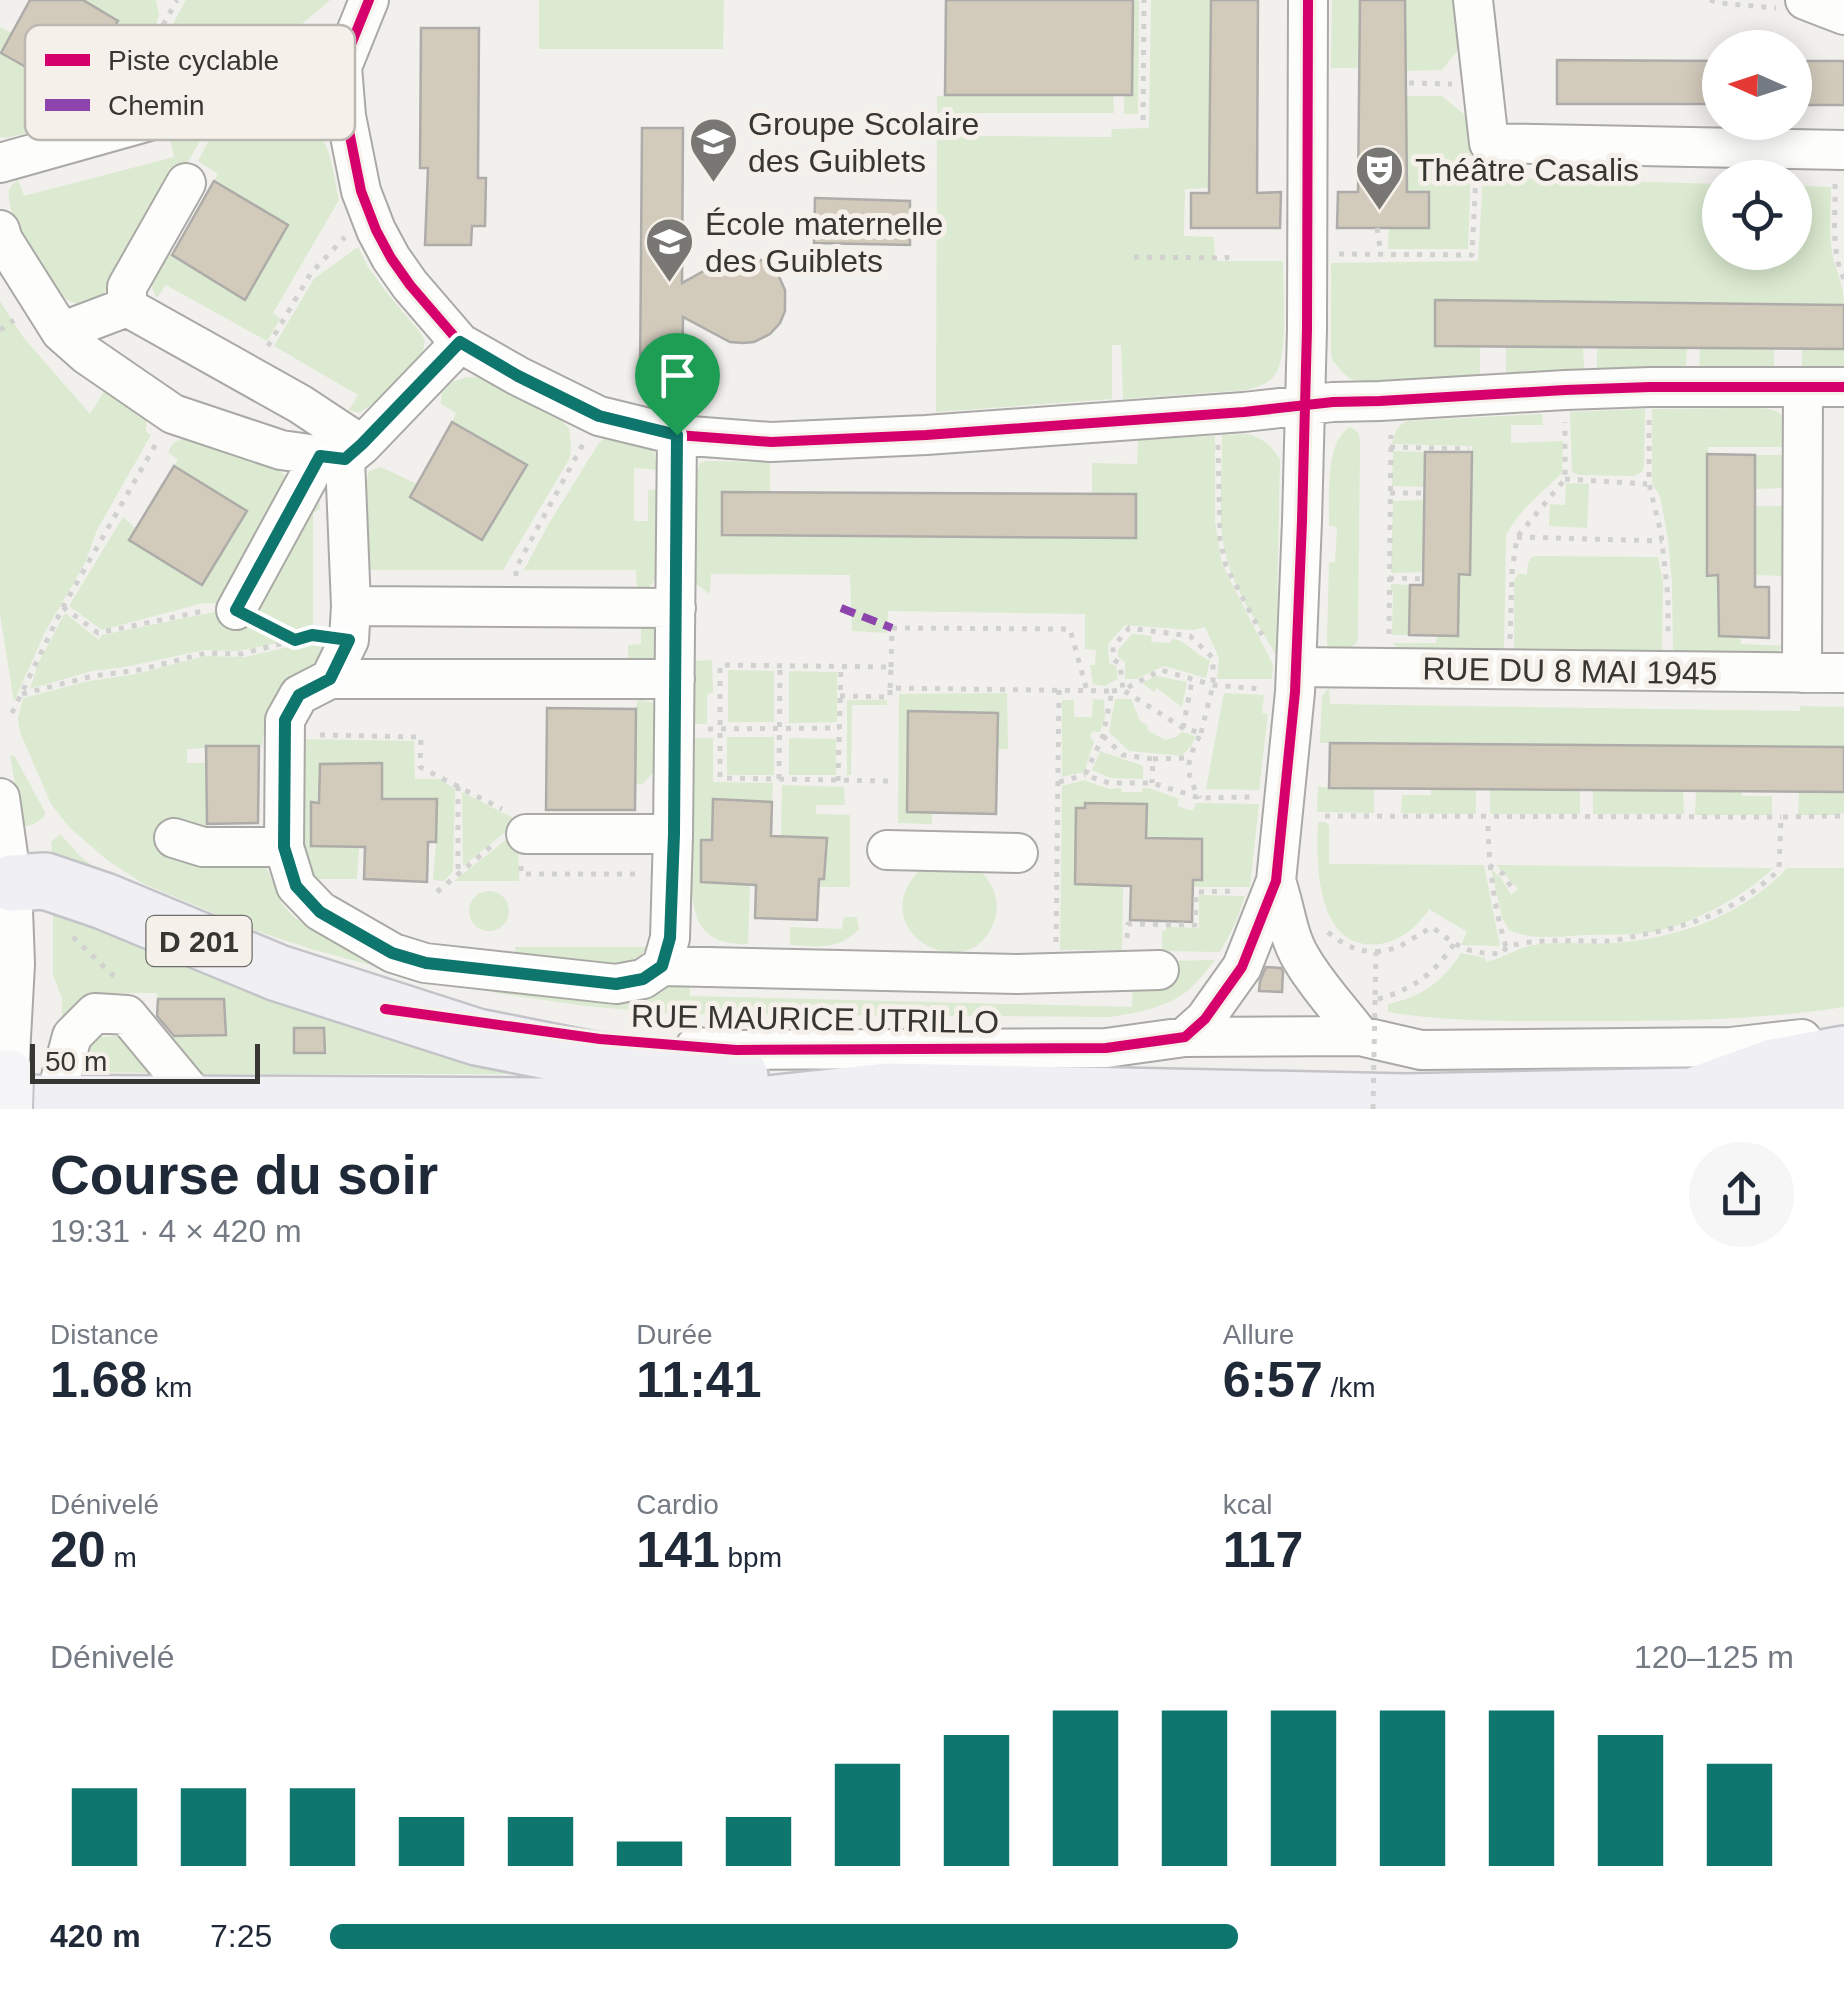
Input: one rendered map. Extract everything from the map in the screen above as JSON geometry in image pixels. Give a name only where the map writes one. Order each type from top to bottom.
[{"type":"highway","name":"D 201","points":[[12,884],[45,881],[278,973],[476,1037],[598,1061],[887,1091]]},
{"type":"highway","points":[[1693,1096],[1773,1067],[1844,1054]]},
{"type":"highway","points":[[18,1097],[200,1103],[741,1107],[887,1091],[1406,1102],[1693,1096],[1771,1108],[1844,1108]]},
{"type":"street","points":[[355,31],[369,0]]},
{"type":"street","points":[[1308,0],[1305,405],[1280,668],[1276,881],[1288,930],[1300,958],[1360,1036]]},
{"type":"street","points":[[1473,0],[1490,143],[1839,161]]},
{"type":"street","points":[[1794,4],[1844,15]]},
{"type":"street","points":[[0,163],[82,140]]},
{"type":"street","points":[[351,140],[361,190],[376,230],[410,285],[460,342],[599,416],[677,435],[771,442],[926,435],[1334,402],[1565,390],[1844,388]]},
{"type":"street","points":[[126,307],[127,287],[186,184]]},
{"type":"street","points":[[0,230],[62,332],[88,355],[174,414],[281,450],[342,453]]},
{"type":"street","points":[[62,332],[126,307]]},
{"type":"street","points":[[126,307],[300,404],[342,453],[350,623],[315,687],[285,720],[284,847],[296,886],[320,912],[392,953],[426,963],[492,960],[616,984],[643,979],[662,966],[1017,974],[1159,970]]},
{"type":"street","points":[[236,610],[342,453],[460,342]]},
{"type":"street","points":[[1802,673],[1803,388]]},
{"type":"street","points":[[662,966],[670,938],[674,834],[677,435]]},
{"type":"street","points":[[350,623],[676,608]]},
{"type":"street","name":"RUE DU 8 MAI 1945","points":[[1280,668],[1844,673]]},
{"type":"street","points":[[315,687],[675,679]]},
{"type":"street","points":[[0,798],[12,884],[18,1097]]},
{"type":"street","points":[[512,827],[674,834]]},
{"type":"street","points":[[174,838],[203,847],[284,847]]},
{"type":"street","points":[[886,850],[1018,853]]},
{"type":"street","points":[[1185,1037],[1205,1019],[1242,967],[1276,881]]},
{"type":"street","name":"RUE MAURICE UTRILLO","points":[[385,1009],[600,1039],[736,1050],[1106,1048],[1185,1037],[1360,1036],[1421,1050],[1731,1047],[1844,1034]]},
{"type":"street","points":[[18,1097],[95,1013],[128,1015],[200,1103]]},
{"type":"path","points":[[163,25],[177,0]]},
{"type":"path","points":[[1144,0],[1144,120]]},
{"type":"path","points":[[1710,0],[1794,4]]},
{"type":"path","points":[[1326,254],[1472,255],[1478,144],[1490,143]]},
{"type":"path","points":[[1839,161],[1835,247],[1844,279]]},
{"type":"path","points":[[268,347],[312,273],[354,228]]},
{"type":"path","points":[[1377,228],[1381,255]]},
{"type":"path","points":[[1134,257],[1227,258],[1227,252]]},
{"type":"path","points":[[1650,387],[1648,484],[1662,541],[1668,642]]},
{"type":"path","points":[[12,714],[63,607],[174,414]]},
{"type":"path","points":[[1389,639],[1393,428]]},
{"type":"path","points":[[516,581],[516,568],[591,429]]},
{"type":"path","points":[[890,688],[1112,691],[1123,690],[1161,670],[1212,685],[1280,668],[1226,566],[1220,539],[1218,432]]},
{"type":"path","points":[[1510,656],[1517,537],[1566,479],[1566,442]]},
{"type":"path","points":[[1390,447],[1469,450]]},
{"type":"path","points":[[1566,479],[1648,484]]},
{"type":"path","points":[[1390,492],[1425,494]]},
{"type":"path","points":[[1517,537],[1662,541]]},
{"type":"path","points":[[1389,578],[1426,579]]},
{"type":"path","points":[[63,607],[98,633],[227,606],[295,640]]},
{"type":"path","points":[[22,694],[206,652],[241,654],[350,623]]},
{"type":"path","points":[[840,696],[890,697],[892,628],[1070,629],[1087,690]]},
{"type":"path","points":[[1123,690],[1113,647],[1129,628],[1190,636],[1213,658],[1212,685],[1201,733],[1188,758],[1189,779],[1200,798]]},
{"type":"path","points":[[888,782],[720,778],[720,665],[890,667]]},
{"type":"path","points":[[779,780],[780,666]]},
{"type":"path","points":[[838,780],[841,666]]},
{"type":"path","points":[[1183,728],[1192,681]]},
{"type":"path","points":[[315,687],[299,734],[421,737],[420,767],[458,786],[512,827],[438,892]]},
{"type":"path","points":[[1056,956],[1059,690]]},
{"type":"path","points":[[1123,690],[1183,728],[1201,733]]},
{"type":"path","points":[[1086,775],[1103,736],[1112,691]]},
{"type":"path","points":[[705,729],[839,728]]},
{"type":"path","points":[[1103,736],[1123,755],[1188,758]]},
{"type":"path","points":[[1152,783],[1153,759]]},
{"type":"path","points":[[1058,782],[1086,775],[1109,784],[1152,783],[1200,798],[1262,797]]},
{"type":"path","points":[[458,786],[458,874]]},
{"type":"path","points":[[1332,823],[1324,816],[1844,816]]},
{"type":"path","points":[[1506,947],[1566,940],[1611,941],[1680,928],[1734,905],[1778,870],[1781,817]]},
{"type":"path","points":[[1320,923],[1346,946],[1362,952],[1397,948],[1432,927],[1462,949],[1502,954],[1506,947],[1494,900],[1488,826]]},
{"type":"path","points":[[1489,865],[1502,874],[1514,891]]},
{"type":"path","points":[[1127,940],[1128,924],[1196,925],[1196,892],[1234,891]]},
{"type":"path","points":[[60,924],[131,992],[128,1015]]},
{"type":"path","points":[[1374,1000],[1408,989],[1424,978],[1454,944]]},
{"type":"path","points":[[1373,1109],[1376,952]]},
{"type":"green space","points":[[83,0],[156,0],[159,15],[156,25],[116,25],[118,21]]},
{"type":"green space","points":[[186,0],[330,0],[300,25],[172,25]]},
{"type":"green space","points":[[539,0],[724,0],[723,49],[539,49]]},
{"type":"green space","points":[[1135,0],[1139,0],[1138,114],[1124,114],[1124,95],[1132,95]]},
{"type":"green space","points":[[1151,0],[1211,0],[1209,188],[1185,189],[1184,236],[1214,237],[1215,261],[1283,261],[1284,337],[1275,375],[1247,390],[1123,399],[1121,345],[1112,345],[1112,399],[936,412],[937,128],[977,127],[978,136],[1111,137],[1112,129],[1149,128]]},
{"type":"green space","points":[[1332,0],[1360,0],[1359,68],[1331,68]]},
{"type":"green space","points":[[1405,0],[1456,0],[1462,45],[1442,70],[1406,71]]},
{"type":"green space","points":[[0,27],[12,33],[1,53],[25,66],[25,134],[7,138],[0,137]]},
{"type":"green space","points":[[1113,95],[1114,113],[937,113],[937,96]]},
{"type":"green space","points":[[1406,96],[1442,96],[1470,119],[1468,249],[1388,249],[1389,228],[1429,228],[1407,192]]},
{"type":"green space","points":[[170,140],[201,140],[119,282],[114,280],[102,295],[88,303],[64,298],[48,279],[15,222],[9,196],[12,186],[18,180],[24,196],[174,157]]},
{"type":"green space","points":[[209,140],[323,140],[330,156],[339,200],[273,313],[280,319],[267,341],[166,285],[157,298],[153,292],[155,269],[165,251],[244,299],[288,225],[214,181],[218,174],[198,161]]},
{"type":"green space","points":[[1483,177],[1702,183],[1702,270],[1812,270],[1812,186],[1831,187],[1831,243],[1844,305],[1436,301],[1435,345],[1480,346],[1480,375],[1370,383],[1351,379],[1333,361],[1331,263],[1478,261]]},
{"type":"green space","points":[[358,247],[368,267],[425,341],[422,356],[391,393],[359,413],[349,410],[358,395],[274,346],[314,279]]},
{"type":"green space","points":[[0,301],[23,337],[90,414],[105,390],[146,416],[146,432],[151,435],[97,530],[85,563],[44,634],[14,702],[0,614]]},
{"type":"green space","points":[[1506,346],[1583,347],[1584,369],[1506,373]]},
{"type":"green space","points":[[1597,347],[1687,348],[1686,368],[1597,368]]},
{"type":"green space","points":[[1700,348],[1774,349],[1774,369],[1699,368]]},
{"type":"green space","points":[[1802,349],[1844,349],[1844,368],[1802,368]]},
{"type":"green space","points":[[467,377],[484,378],[553,413],[569,428],[570,458],[503,570],[362,570],[364,492],[369,471],[381,467],[417,484],[482,539],[527,466],[452,422],[456,413],[441,404],[442,392],[452,382]]},
{"type":"green space","points":[[1757,408],[1780,414],[1787,447],[1708,447],[1707,575],[1722,575],[1718,589],[1719,636],[1740,637],[1741,644],[1784,646],[1772,655],[1673,655],[1668,539],[1660,496],[1652,484],[1652,409]]},
{"type":"green space","points":[[1645,409],[1642,472],[1633,476],[1572,472],[1570,412]]},
{"type":"green space","points":[[1542,414],[1543,425],[1511,425],[1511,443],[1563,441],[1562,473],[1524,510],[1506,536],[1504,654],[1400,651],[1393,643],[1436,643],[1437,635],[1458,635],[1456,574],[1470,574],[1472,446],[1392,444],[1397,430],[1408,421]]},
{"type":"green space","points":[[1350,427],[1357,432],[1360,442],[1358,636],[1349,650],[1335,650],[1327,645],[1329,563],[1335,562],[1337,527],[1329,526],[1330,472],[1336,445]]},
{"type":"green space","points":[[1248,434],[1267,444],[1280,460],[1276,655],[1238,589],[1222,534],[1222,435]]},
{"type":"green space","points":[[617,436],[653,450],[659,470],[634,468],[634,521],[648,521],[648,490],[659,489],[657,571],[653,583],[637,591],[636,570],[524,570],[599,443],[606,437]]},
{"type":"green space","points":[[1215,436],[1215,522],[1222,564],[1273,665],[1272,679],[1217,679],[1219,658],[1205,627],[1192,630],[1125,625],[1108,644],[1109,663],[1116,666],[1118,679],[1105,686],[1093,684],[1090,665],[1095,665],[1096,650],[1085,649],[1085,614],[888,611],[887,633],[852,631],[850,575],[711,574],[710,594],[696,584],[696,474],[700,463],[706,461],[770,462],[770,492],[722,492],[722,535],[1136,538],[1136,494],[1092,493],[1092,463],[1137,464],[1138,439]]},
{"type":"green space","points":[[186,437],[280,471],[290,487],[227,604],[203,603],[102,630],[69,606],[123,517],[135,528],[129,540],[202,585],[247,511],[174,466],[178,460],[168,452],[173,443]]},
{"type":"green space","points":[[1393,451],[1425,452],[1425,487],[1392,486]]},
{"type":"green space","points":[[1755,455],[1787,455],[1786,488],[1755,489]]},
{"type":"green space","points":[[1566,483],[1589,484],[1587,528],[1549,526],[1550,504],[1565,505]]},
{"type":"green space","points":[[318,489],[320,509],[313,513],[313,633],[297,637],[244,611]]},
{"type":"green space","points":[[1424,500],[1423,572],[1391,573],[1393,501]]},
{"type":"green space","points":[[1755,506],[1787,506],[1786,576],[1755,575]]},
{"type":"green space","points":[[1537,556],[1658,557],[1663,583],[1662,655],[1514,655],[1514,581],[1519,573],[1527,575],[1528,564]]},
{"type":"green space","points":[[1391,584],[1410,585],[1409,635],[1392,635]]},
{"type":"green space","points":[[219,611],[232,612],[287,641],[238,651],[204,650],[92,671],[30,689],[38,664],[65,613],[99,640],[102,635]]},
{"type":"green space","points":[[641,622],[660,631],[660,652],[653,659],[628,668],[628,645],[641,644]]},
{"type":"green space","points":[[1132,634],[1152,636],[1151,642],[1183,642],[1210,660],[1206,678],[1164,666],[1136,679],[1125,679],[1125,662],[1118,657],[1118,650]]},
{"type":"green space","points":[[305,643],[327,643],[315,663],[286,684],[276,697],[262,745],[187,749],[187,763],[206,763],[207,838],[265,864],[282,904],[295,918],[346,949],[384,966],[606,1001],[637,999],[689,981],[690,996],[1132,1007],[1133,982],[1166,961],[1215,960],[1176,999],[1110,1017],[676,1014],[585,1006],[415,977],[254,930],[142,883],[107,860],[69,827],[51,804],[20,732],[18,719],[23,698],[205,656],[245,657]]},
{"type":"green space","points":[[712,660],[713,693],[707,694],[707,724],[695,724],[694,661]]},
{"type":"green space","points":[[728,670],[774,671],[774,722],[728,722]]},
{"type":"green space","points":[[789,671],[837,672],[837,722],[789,723]]},
{"type":"green space","points":[[1156,676],[1187,682],[1182,707],[1157,688],[1154,692],[1142,683]]},
{"type":"green space","points":[[1329,688],[1330,704],[1800,711],[1800,706],[1844,707],[1844,747],[1320,743],[1322,696]]},
{"type":"green space","points":[[1007,693],[1008,749],[997,749],[997,713],[908,714],[907,812],[932,813],[932,824],[898,823],[899,694]]},
{"type":"green space","points":[[1224,693],[1264,695],[1262,713],[1268,714],[1259,790],[1206,789]]},
{"type":"green space","points":[[638,699],[654,703],[656,710],[656,769],[643,784],[635,784]]},
{"type":"green space","points":[[1093,699],[1104,700],[1105,717],[1100,732],[1093,731],[1090,736],[1094,742],[1084,772],[1062,777],[1062,700],[1074,700],[1074,717],[1092,717]]},
{"type":"green space","points":[[1115,699],[1131,699],[1147,730],[1165,740],[1182,732],[1196,736],[1191,746],[1182,756],[1129,751],[1109,732]]},
{"type":"green space","points":[[847,700],[887,700],[887,705],[852,705],[851,775],[847,775]]},
{"type":"green space","points":[[727,737],[774,737],[774,775],[727,775]]},
{"type":"green space","points":[[694,738],[713,738],[713,782],[773,783],[772,802],[713,799],[712,840],[701,840],[750,884],[748,944],[724,942],[707,933],[694,906]]},
{"type":"green space","points":[[789,738],[836,739],[836,775],[789,775]]},
{"type":"green space","points":[[301,739],[414,741],[415,779],[440,779],[455,789],[453,871],[444,881],[433,880],[437,800],[382,798],[382,763],[319,803],[311,803],[311,846],[359,847],[357,879],[313,879],[301,851]]},
{"type":"green space","points":[[1100,751],[1143,766],[1143,779],[1110,778],[1092,770]]},
{"type":"green space","points":[[10,755],[15,757],[45,812],[34,824],[22,827]]},
{"type":"green space","points":[[1084,780],[1109,789],[1121,788],[1122,792],[1149,788],[1179,799],[1177,806],[1193,811],[1196,803],[1259,804],[1250,887],[1193,887],[1193,880],[1202,879],[1202,839],[1154,838],[1153,842],[1085,808],[1076,808],[1075,883],[1123,886],[1122,950],[1060,950],[1062,786]]},
{"type":"green space","points":[[782,785],[844,787],[845,805],[816,805],[816,814],[850,815],[850,887],[818,887],[819,879],[824,879],[826,838],[781,837]]},
{"type":"green space","points":[[1318,786],[1374,788],[1374,813],[1317,812]]},
{"type":"green space","points":[[1844,786],[1844,813],[1798,815],[1799,791]]},
{"type":"green space","points":[[1431,789],[1476,789],[1476,814],[1401,813],[1402,795],[1431,795]]},
{"type":"green space","points":[[1490,789],[1580,790],[1580,814],[1490,814]]},
{"type":"green space","points":[[1593,790],[1683,790],[1684,814],[1593,814]]},
{"type":"green space","points":[[1696,790],[1772,796],[1772,815],[1695,815]]},
{"type":"green space","points":[[462,792],[519,821],[463,866]]},
{"type":"green space","points":[[1318,822],[1329,826],[1329,864],[1484,865],[1500,946],[1461,945],[1467,932],[1429,909],[1395,940],[1359,943],[1343,934],[1324,902]]},
{"type":"green space","points":[[518,830],[519,881],[454,881]]},
{"type":"green space","points":[[60,834],[114,883],[53,868],[51,842]]},
{"type":"green space","points":[[1496,865],[1773,868],[1735,897],[1671,927],[1640,934],[1547,937],[1509,930],[1502,917],[1491,869],[1511,895],[1518,889]]},
{"type":"green space","points":[[924,866],[978,868],[983,873],[997,904],[995,918],[983,940],[965,951],[945,952],[925,944],[910,931],[903,912],[906,890]]},
{"type":"green space","points":[[1787,868],[1844,868],[1844,1007],[1743,1018],[1641,1021],[1480,1020],[1388,1012],[1388,1004],[1411,997],[1439,980],[1461,953],[1485,958],[1486,962],[1540,944],[1614,943],[1662,936],[1730,912],[1770,885]]},
{"type":"green space","points":[[489,891],[503,897],[509,911],[503,925],[489,931],[475,925],[469,911],[475,897]]},
{"type":"green space","points":[[1199,895],[1245,896],[1220,952],[1162,951],[1162,931],[1166,927],[1199,928]]},
{"type":"green space","points":[[53,902],[542,1074],[193,1074],[157,1036],[226,1035],[224,999],[158,999],[157,993],[95,993],[62,1029],[62,999],[53,975]],"holes":[[[324,1028],[327,1053],[294,1053],[294,1029]]]},
{"type":"green space","points":[[844,917],[857,917],[859,929],[843,941],[827,946],[790,945],[790,927],[842,929]]},
{"type":"green space","points":[[515,947],[650,947],[621,965],[516,954]]},
{"type":"green space","points":[[130,1036],[156,1073],[93,1072],[89,1037]]},
{"type":"building","points":[[30,0],[83,0],[118,21],[116,25],[25,25],[25,66],[1,53]]},
{"type":"building","points":[[946,0],[1133,0],[1132,95],[945,95]]},
{"type":"building","points":[[1211,0],[1258,0],[1257,193],[1281,192],[1280,228],[1191,228],[1191,193],[1209,193]]},
{"type":"building","points":[[1360,0],[1405,0],[1407,192],[1429,192],[1429,228],[1337,228],[1338,192],[1358,192]]},
{"type":"building","points":[[421,28],[479,28],[478,178],[486,178],[485,226],[472,226],[471,245],[425,245],[428,168],[420,168]]},
{"type":"building","points":[[1557,60],[1702,61],[1702,104],[1557,104]]},
{"type":"building","points":[[1812,61],[1844,61],[1844,105],[1812,105]]},
{"type":"building","points":[[642,128],[683,128],[682,283],[727,258],[747,256],[767,262],[776,270],[785,290],[785,311],[780,323],[754,342],[730,342],[683,317],[682,382],[640,381]]},
{"type":"building","points":[[214,181],[288,225],[245,300],[172,255]]},
{"type":"building","points":[[815,198],[910,201],[910,245],[814,243]]},
{"type":"building","points":[[1435,300],[1844,305],[1844,349],[1435,346]]},
{"type":"building","points":[[452,422],[527,465],[482,540],[410,497]]},
{"type":"building","points":[[1425,452],[1472,452],[1470,575],[1459,574],[1458,636],[1409,635],[1410,585],[1423,585]]},
{"type":"building","points":[[1707,454],[1755,455],[1755,587],[1769,587],[1769,638],[1719,636],[1718,575],[1707,576]]},
{"type":"building","points":[[174,466],[247,511],[202,585],[129,540]]},
{"type":"building","points":[[722,492],[1136,494],[1136,538],[722,535]]},
{"type":"building","points":[[547,708],[636,709],[635,810],[546,810]]},
{"type":"building","points":[[908,711],[998,713],[996,814],[907,812]]},
{"type":"building","points":[[1330,743],[1844,747],[1844,792],[1329,788]]},
{"type":"building","points":[[206,746],[259,746],[258,823],[207,824]]},
{"type":"building","points":[[382,763],[382,799],[437,799],[436,842],[428,842],[427,882],[364,879],[365,847],[311,846],[311,802],[319,803],[320,764]]},
{"type":"building","points":[[713,799],[772,802],[771,836],[827,838],[817,920],[755,918],[756,885],[701,882],[701,840],[712,840]]},
{"type":"building","points":[[1085,803],[1147,804],[1146,838],[1202,839],[1202,880],[1193,880],[1192,922],[1130,920],[1131,886],[1075,884],[1076,808],[1085,808]]},
{"type":"building","points":[[1266,967],[1281,968],[1282,992],[1259,991]]},
{"type":"building","points":[[158,999],[224,999],[226,1035],[174,1036],[157,1016]]},
{"type":"building","points":[[294,1028],[324,1028],[325,1053],[294,1053]]},
{"type":"marked path","points":[[841,608],[892,628]]},
{"type":"cycle path","points":[[355,35],[369,0]]},
{"type":"cycle path","points":[[385,1009],[600,1039],[736,1050],[1106,1048],[1185,1037],[1205,1019],[1242,967],[1276,881],[1295,692],[1302,521],[1308,0]]},
{"type":"cycle path","points":[[351,140],[361,191],[391,258],[460,343],[599,416],[677,435],[771,442],[926,435],[1333,402],[1565,390],[1844,387]]},
{"type":"place","name":"Groupe Scolaire des Guiblets","points":[[713,184]]},
{"type":"place","name":"Théâtre Casalis","points":[[1380,212]]},
{"type":"place","name":"École maternelle des Guiblets","points":[[670,284]]},
{"type":"route","points":[[460,342],[599,416],[677,435],[674,834],[670,938],[662,966],[643,979],[616,984],[426,963],[392,953],[320,912],[296,886],[284,847],[285,720],[299,695],[330,679],[349,640],[312,635],[295,640],[236,610],[320,456],[345,459],[460,342]]}]
